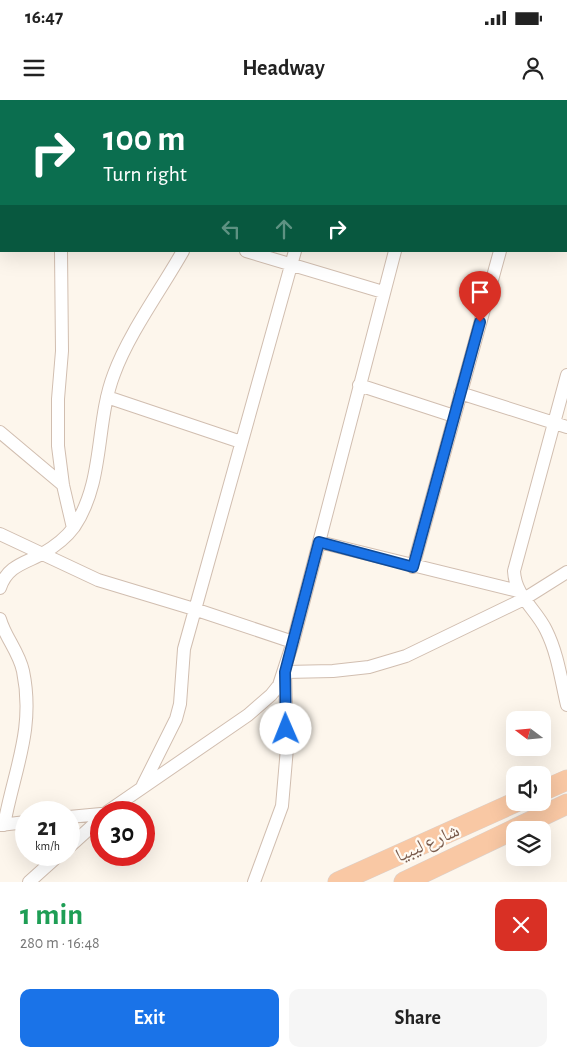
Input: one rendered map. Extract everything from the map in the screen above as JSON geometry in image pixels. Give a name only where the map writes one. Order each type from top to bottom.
[{"type":"highway","points":[[551,787],[567,780]]},
{"type":"highway","points":[[404,882],[567,804]]},
{"type":"highway","name":"شارع ليبيا","points":[[338,882],[506,806]]},
{"type":"street","points":[[61,252],[62,351],[58,399],[58,446],[63,485],[73,528]]},
{"type":"street","points":[[0,588],[2,580],[11,570],[60,542],[73,528],[83,511],[93,481],[107,396],[114,373],[124,352],[182,252]]},
{"type":"street","points":[[249,252],[383,292]]},
{"type":"street","points":[[142,787],[176,719],[180,704],[184,650],[194,609],[295,252]]},
{"type":"street","points":[[122,801],[248,715],[280,685],[293,642],[395,252]]},
{"type":"street","points":[[413,567],[500,252]]},
{"type":"street","points":[[567,375],[516,560],[514,581],[521,595],[546,630],[556,656],[567,704]]},
{"type":"street","points":[[359,385],[454,416]]},
{"type":"street","points":[[460,393],[567,427]]},
{"type":"street","points":[[107,396],[241,442]]},
{"type":"street","points":[[0,432],[63,485]]},
{"type":"street","points":[[0,534],[98,580],[293,642]]},
{"type":"street","points":[[319,542],[521,595]]},
{"type":"street","points":[[285,672],[333,671],[360,668],[406,656],[567,572]]},
{"type":"street","points":[[0,619],[22,669],[26,708],[21,759],[2,825],[15,823]]},
{"type":"street","points":[[254,882],[282,806],[287,748],[285,672]]},
{"type":"street","points":[[80,837],[90,828]]},
{"type":"street","points":[[29,882],[47,866]]},
{"type":"route","points":[[286,729],[285,672],[319,542],[413,567],[480,322]]}]
